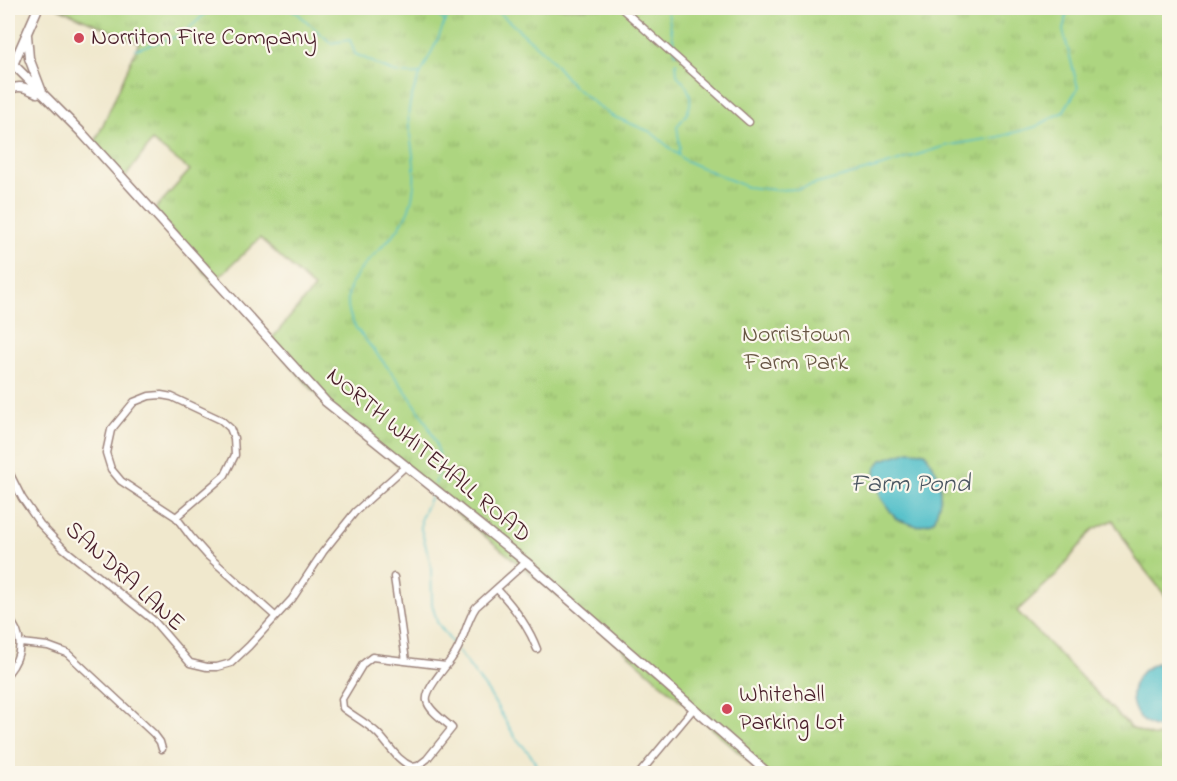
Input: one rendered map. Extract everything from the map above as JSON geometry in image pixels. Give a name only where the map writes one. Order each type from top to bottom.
[{"type":"main road","points":[[8,76],[10,62],[27,34],[38,8]]},
{"type":"main road","points":[[27,34],[30,61],[43,95]]},
{"type":"main road","name":"NORTH WHITEHALL ROAD","points":[[10,62],[81,132],[326,402],[526,562],[769,774]]},
{"type":"main road","points":[[8,92],[11,88],[24,86],[43,95]]},
{"type":"street","points":[[621,8],[748,122]]},
{"type":"street","points":[[176,517],[225,475],[235,455],[234,438],[230,428],[221,420],[172,397],[149,396],[134,402],[111,430],[107,444],[108,462],[111,469],[121,481],[176,517],[208,556],[275,616]]},
{"type":"street","name":"SANDRA LANE","points":[[8,470],[22,498],[40,525],[63,548],[154,621],[190,663],[217,667],[231,663],[249,646],[292,599],[323,552],[355,512],[406,466]]},
{"type":"street","points":[[446,666],[378,657],[367,660],[341,703],[343,708],[375,731],[395,754],[413,767],[418,766],[427,759],[452,728],[429,707],[427,701],[432,687],[457,652],[470,616],[476,607],[526,562]]},
{"type":"street","points":[[394,577],[406,661]]},
{"type":"street","points":[[497,589],[514,607],[530,632],[537,650]]},
{"type":"street","points":[[8,618],[21,643],[16,662],[8,673]]},
{"type":"street","points":[[21,643],[48,645],[67,653],[154,734],[162,749]]},
{"type":"street","points":[[639,774],[694,708]]},
{"type":"green space","name":"Norristown Farm Park","points":[[58,8],[1169,8],[1169,600],[1136,559],[1113,520],[1092,530],[1058,573],[1017,611],[1131,728],[1151,736],[1169,737],[1169,773],[762,773],[618,645],[333,412],[269,342],[314,288],[260,238],[213,283],[155,209],[190,170],[152,141],[124,179],[95,143],[139,43]]},
{"type":"water","name":"Farm Pond","points":[[909,451],[925,452],[940,478],[940,500],[935,519],[917,526],[896,519],[881,498],[875,473],[876,467],[882,460]]},
{"type":"water","points":[[1163,661],[1170,662],[1169,728],[1155,727],[1144,721],[1136,712],[1132,701],[1133,689],[1138,677],[1148,668]]},
{"type":"waterway","points":[[200,8],[213,12],[226,8]]},
{"type":"waterway","points":[[288,8],[295,11],[331,43],[350,40],[355,54],[393,72],[420,74]]},
{"type":"waterway","points":[[407,8],[410,11],[435,12],[445,22]]},
{"type":"waterway","points":[[435,484],[439,456],[431,433],[413,401],[356,328],[349,312],[348,298],[351,285],[358,273],[405,219],[414,186],[413,153],[408,121],[410,101],[445,22],[458,8]]},
{"type":"waterway","points":[[494,8],[547,55],[574,87],[612,116],[651,132],[684,160],[747,187],[776,190],[798,189],[945,146],[998,137],[1035,127],[1063,112],[1078,88],[1063,30],[1068,8]]},
{"type":"waterway","points":[[667,8],[676,54]]},
{"type":"waterway","points":[[136,49],[182,35],[207,12]]},
{"type":"waterway","points":[[676,62],[677,75],[690,95],[687,113],[677,126],[680,147],[678,154]]},
{"type":"waterway","points":[[433,492],[421,518],[421,529],[431,565],[432,604],[437,622],[455,647]]},
{"type":"waterway","points":[[458,651],[489,693],[515,737],[530,754],[542,774]]},
{"type":"place","name":"Norriton Fire Company","points":[[79,38]]},
{"type":"place","name":"Whitehall Parking Lot","points":[[727,709]]}]
